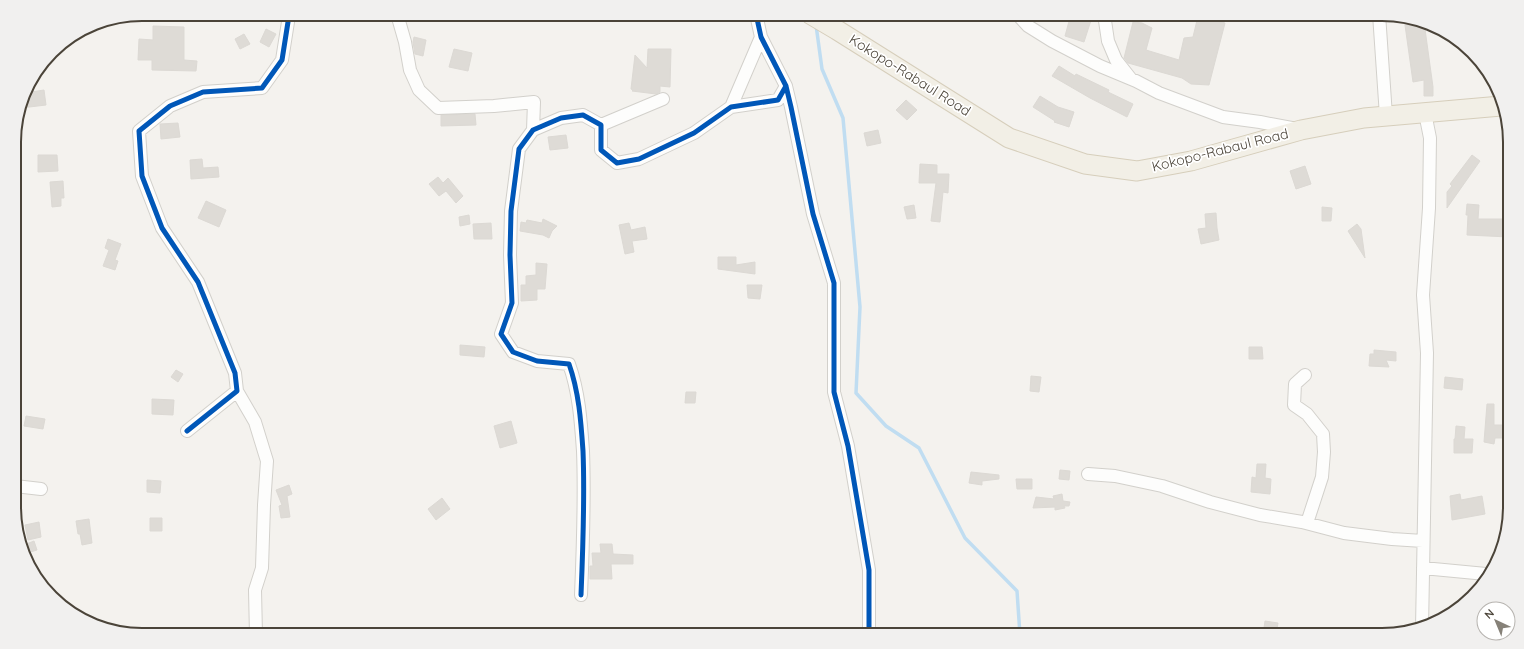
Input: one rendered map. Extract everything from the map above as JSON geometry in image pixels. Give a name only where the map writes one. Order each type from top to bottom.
[{"type":"main road","name":"Kokopo-Rabaul Road","points":[[822,21],[1009,138],[1085,164],[1138,171],[1191,161],[1301,130],[1364,118],[1497,106]]},
{"type":"street","points":[[256,628],[255,590],[262,568],[267,461],[255,422],[237,391],[235,374],[198,282],[162,228],[142,176],[139,131],[170,106],[203,92],[262,88],[282,60],[288,21]]},
{"type":"street","points":[[399,21],[405,42],[410,70],[419,90],[438,108],[494,106],[534,102],[533,130]]},
{"type":"street","points":[[758,21],[761,37],[786,86],[792,107],[813,214],[834,283],[834,392],[848,446],[869,570],[869,628]]},
{"type":"street","points":[[1023,21],[1028,26],[1052,42],[1159,93],[1223,117],[1301,130]]},
{"type":"street","points":[[1105,21],[1108,41],[1116,60],[1131,79]]},
{"type":"street","points":[[1379,21],[1386,116]]},
{"type":"street","points":[[731,106],[761,37]]},
{"type":"street","points":[[601,125],[601,150],[617,163],[639,159],[694,133],[731,106],[778,100],[786,86]]},
{"type":"street","points":[[581,595],[585,492],[581,422],[573,377],[569,364],[537,361],[513,352],[501,334],[512,303],[510,255],[512,211],[519,150],[533,130],[561,118],[583,116],[601,125],[663,99]]},
{"type":"street","points":[[1422,621],[1427,354],[1423,295],[1429,208],[1430,138],[1425,112]]},
{"type":"street","points":[[1304,375],[1295,384],[1294,405],[1307,414],[1323,434],[1324,452],[1322,477],[1307,523]]},
{"type":"street","points":[[187,431],[237,391]]},
{"type":"street","points":[[1088,474],[1115,476],[1162,486],[1210,502],[1260,515],[1307,523],[1344,533],[1423,541]]},
{"type":"street","points":[[21,487],[41,489]]},
{"type":"street","points":[[1423,568],[1483,574]]},
{"type":"building","points":[[1069,21],[1091,21],[1084,42],[1065,36]]},
{"type":"building","points":[[1197,21],[1217,21],[1225,23],[1209,85],[1191,84],[1182,78],[1128,63],[1124,58],[1133,22],[1142,23],[1152,28],[1146,50],[1179,60],[1184,38],[1193,37]]},
{"type":"building","points":[[1405,23],[1425,29],[1433,96],[1424,96],[1424,80],[1413,82]]},
{"type":"building","points":[[153,26],[184,27],[184,60],[197,61],[196,71],[152,70],[152,60],[138,60],[139,39],[153,40]]},
{"type":"building","points":[[266,29],[276,34],[269,47],[260,42]]},
{"type":"building","points":[[244,34],[250,44],[240,49],[235,39]]},
{"type":"building","points":[[414,37],[426,40],[423,56],[415,54],[413,42]]},
{"type":"building","points":[[454,49],[472,53],[468,71],[449,67]]},
{"type":"building","points":[[648,49],[671,49],[670,87],[660,86],[660,92],[656,94],[632,91],[633,90],[631,89],[635,55],[647,68]]},
{"type":"building","points":[[1059,66],[1075,76],[1076,74],[1109,90],[1108,92],[1133,104],[1127,117],[1052,76]]},
{"type":"building","points":[[44,90],[46,105],[26,107],[32,92]]},
{"type":"building","points":[[1040,96],[1058,107],[1074,112],[1069,127],[1054,122],[1055,121],[1033,107]]},
{"type":"building","points":[[906,100],[917,110],[907,120],[896,110]]},
{"type":"building","points":[[475,114],[476,125],[441,126],[441,115]]},
{"type":"building","points":[[178,123],[180,137],[161,139],[160,124]]},
{"type":"building","points":[[878,130],[881,143],[867,146],[864,133]]},
{"type":"building","points":[[566,135],[568,148],[550,150],[548,137]]},
{"type":"building","points":[[38,155],[57,155],[58,171],[38,172]]},
{"type":"building","points":[[1472,155],[1480,161],[1447,208],[1447,192],[1452,186],[1450,184]]},
{"type":"building","points":[[202,159],[203,168],[218,167],[219,177],[191,179],[190,160]]},
{"type":"building","points":[[920,164],[937,165],[937,174],[949,174],[948,193],[943,192],[940,222],[931,221],[936,183],[919,183]]},
{"type":"building","points":[[1305,166],[1311,184],[1296,189],[1290,171]]},
{"type":"building","points":[[438,177],[443,183],[448,178],[463,196],[456,203],[446,191],[439,196],[429,184]]},
{"type":"building","points":[[63,181],[64,198],[61,198],[61,206],[52,207],[50,182]]},
{"type":"building","points":[[206,201],[226,210],[219,227],[198,218]]},
{"type":"building","points":[[1467,204],[1479,205],[1478,219],[1503,219],[1503,237],[1467,235],[1468,215],[1466,215]]},
{"type":"building","points":[[914,205],[916,218],[907,219],[904,207]]},
{"type":"building","points":[[1322,207],[1332,208],[1331,221],[1322,221]]},
{"type":"building","points":[[1216,213],[1219,240],[1201,244],[1198,229],[1206,228],[1205,214]]},
{"type":"building","points":[[469,215],[470,224],[460,226],[459,217]]},
{"type":"building","points":[[543,219],[557,226],[552,231],[549,238],[543,235],[520,231],[521,222],[526,223],[527,220],[542,223]]},
{"type":"building","points":[[491,223],[492,239],[474,239],[473,224]]},
{"type":"building","points":[[629,223],[631,230],[645,227],[647,239],[632,241],[634,252],[625,254],[619,225]]},
{"type":"building","points":[[1357,224],[1361,229],[1365,258],[1348,231]]},
{"type":"building","points":[[108,239],[121,244],[115,260],[118,261],[115,270],[103,266],[109,250],[105,248]]},
{"type":"building","points":[[718,257],[736,257],[736,265],[755,262],[755,274],[718,269]]},
{"type":"building","points":[[536,263],[547,264],[545,289],[537,289],[537,300],[521,301],[521,285],[526,285],[526,276],[536,275]]},
{"type":"building","points":[[747,285],[762,285],[760,299],[748,298]]},
{"type":"building","points":[[460,345],[485,347],[484,357],[460,355]]},
{"type":"building","points":[[1249,347],[1262,347],[1263,359],[1249,359]]},
{"type":"building","points":[[1374,350],[1396,352],[1396,361],[1386,360],[1389,367],[1369,366],[1370,354],[1374,354]]},
{"type":"building","points":[[176,370],[183,374],[178,382],[171,377]]},
{"type":"building","points":[[1031,376],[1041,377],[1039,392],[1030,391]]},
{"type":"building","points":[[1445,377],[1463,379],[1462,390],[1444,388]]},
{"type":"building","points":[[686,392],[696,392],[695,403],[685,403]]},
{"type":"building","points":[[152,399],[174,400],[173,415],[152,414]]},
{"type":"building","points":[[1487,404],[1494,404],[1494,425],[1503,425],[1503,438],[1495,438],[1494,444],[1484,442]]},
{"type":"building","points":[[26,416],[45,419],[43,429],[24,426]]},
{"type":"building","points":[[511,421],[517,443],[500,448],[494,426]]},
{"type":"building","points":[[1456,426],[1465,427],[1464,439],[1473,439],[1472,453],[1454,453]]},
{"type":"building","points":[[1257,464],[1266,464],[1265,478],[1271,479],[1270,494],[1251,492],[1252,477],[1256,478]]},
{"type":"building","points":[[1060,470],[1070,471],[1069,480],[1059,479]]},
{"type":"building","points":[[971,472],[999,475],[999,479],[982,481],[982,485],[969,483]]},
{"type":"building","points":[[1016,479],[1032,479],[1032,489],[1017,489]]},
{"type":"building","points":[[147,480],[161,481],[160,493],[147,492]]},
{"type":"building","points":[[289,485],[292,494],[287,496],[290,517],[281,518],[279,506],[282,505],[276,490]]},
{"type":"building","points":[[1062,494],[1063,501],[1070,502],[1069,506],[1064,506],[1065,508],[1055,510],[1055,507],[1033,508],[1036,497],[1054,499],[1053,496]]},
{"type":"building","points":[[1460,494],[1461,500],[1482,496],[1485,514],[1452,520],[1450,496]]},
{"type":"building","points":[[442,498],[450,509],[436,520],[428,509]]},
{"type":"building","points":[[150,518],[162,518],[162,531],[150,531]]},
{"type":"building","points":[[89,519],[92,543],[82,545],[80,534],[78,534],[76,521]]},
{"type":"building","points":[[39,522],[41,537],[28,540],[25,525]]},
{"type":"building","points":[[34,541],[37,550],[30,552],[27,544]]},
{"type":"building","points":[[600,544],[612,544],[613,554],[633,555],[633,564],[611,564],[612,579],[590,579],[590,566],[593,566],[592,553],[601,553]]},
{"type":"building","points":[[1265,621],[1278,623],[1277,628],[1264,628]]},
{"type":"waterway","points":[[816,25],[822,69],[843,118],[860,307],[856,393],[886,426],[919,448],[965,538],[1017,591],[1020,628]]},
{"type":"cycle path","points":[[187,431],[237,391],[235,373],[198,282],[162,228],[142,176],[139,131],[170,106],[203,92],[262,88],[282,60],[288,21]]},
{"type":"cycle path","points":[[581,595],[584,469],[579,407],[569,364],[537,361],[513,352],[501,334],[512,303],[510,255],[511,211],[519,149],[533,130],[561,118],[583,115],[601,125],[601,150],[617,163],[639,159],[694,133],[731,107],[778,100],[786,86],[761,37],[758,21]]},
{"type":"cycle path","points":[[786,86],[813,214],[834,283],[834,392],[848,446],[869,570],[869,628]]}]
